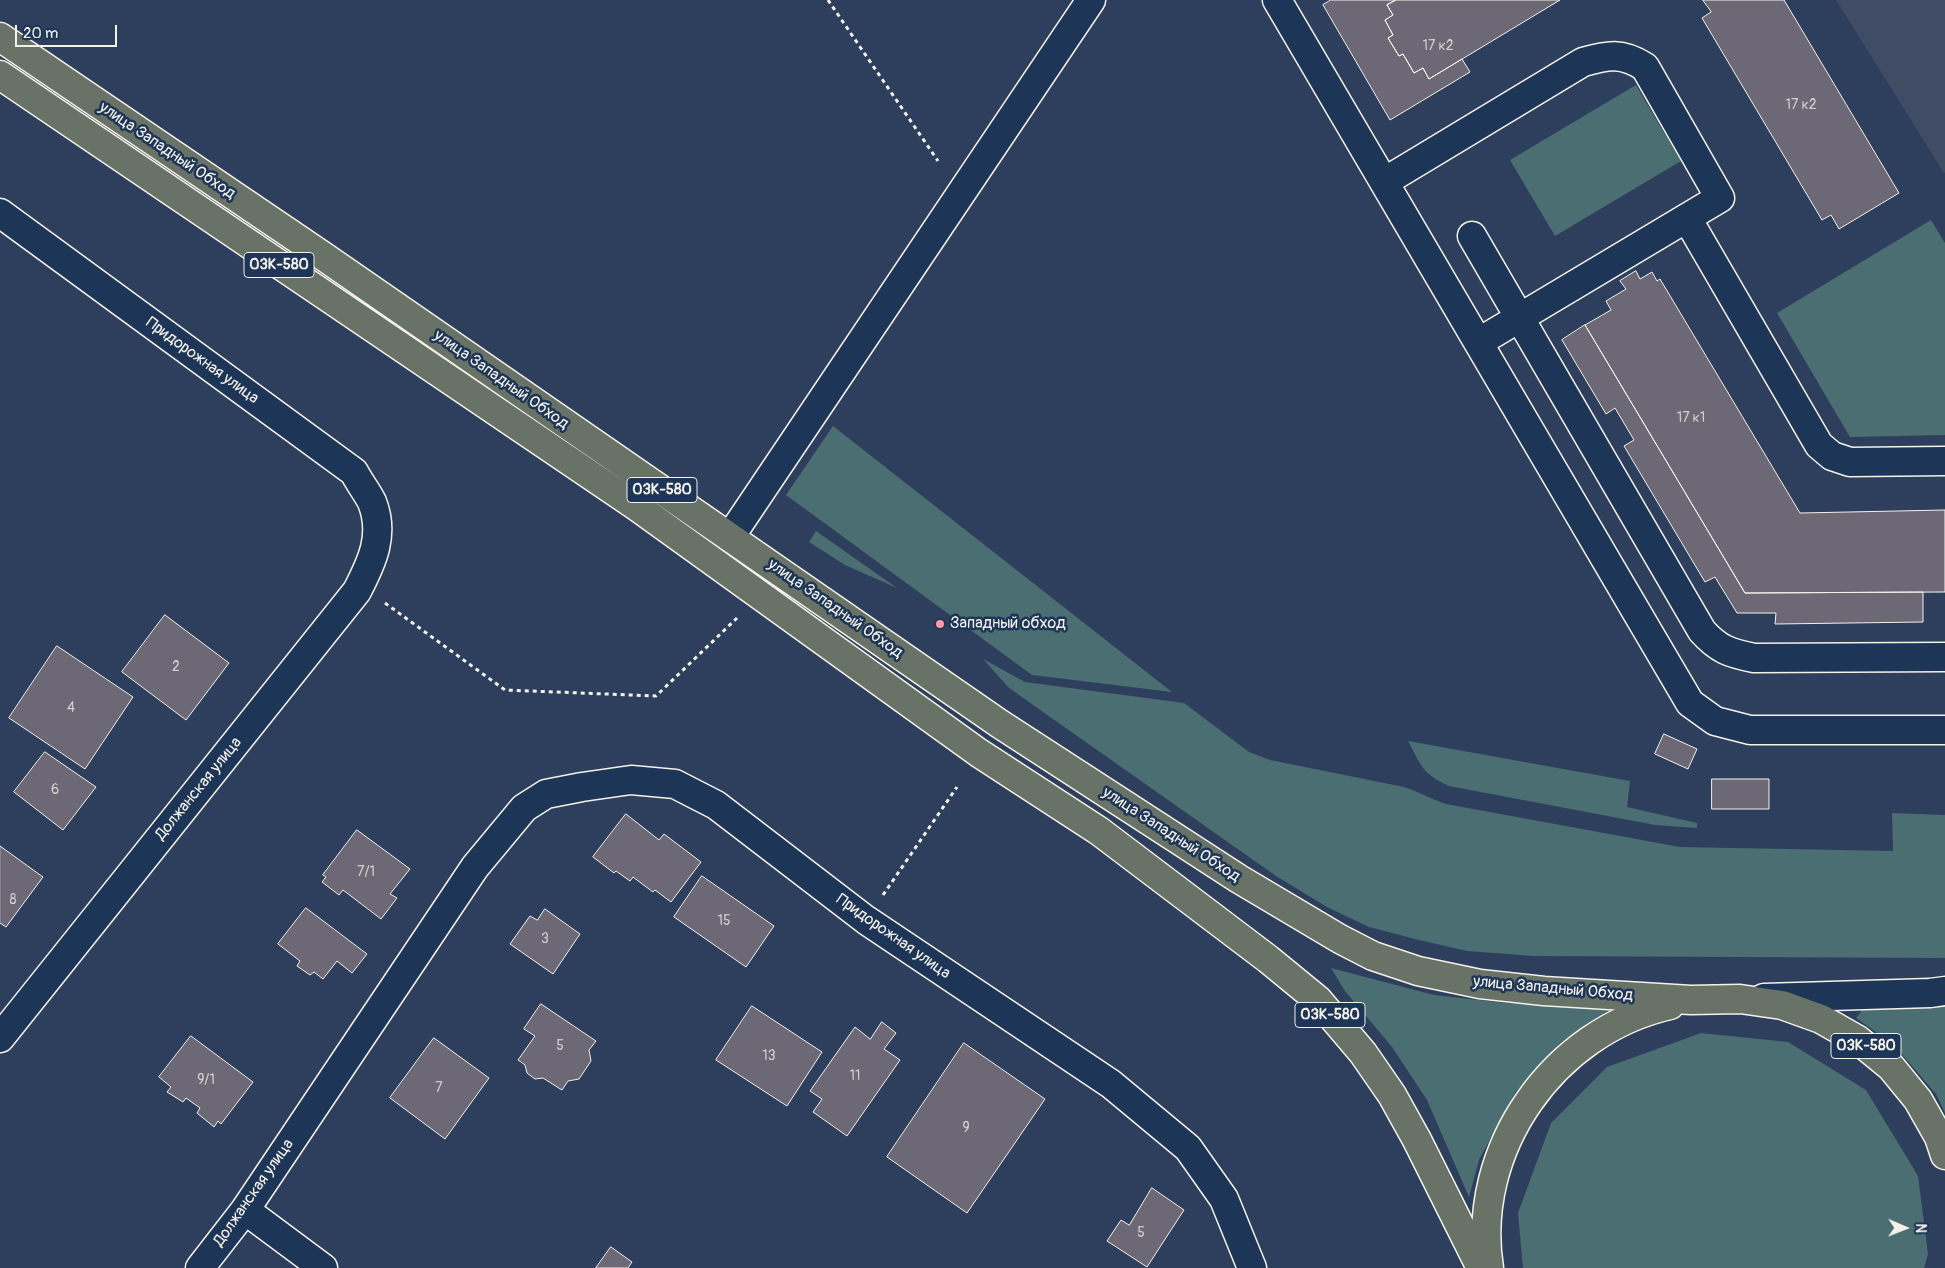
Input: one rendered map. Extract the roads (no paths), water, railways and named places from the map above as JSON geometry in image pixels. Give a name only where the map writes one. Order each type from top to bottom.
[{"type":"highway","name":"улица Западный Обход","points":[[0,37],[331,262],[1000,724],[1239,879],[1340,939],[1373,956],[1418,971],[1480,984],[1544,991],[1691,1000],[1740,999]]},
{"type":"highway","name":"улица Западный Обход","points":[[0,75],[636,506],[979,753],[1099,831],[1268,958],[1318,1000],[1363,1053],[1392,1095],[1417,1140],[1481,1268]]},
{"type":"highway","name":"03К-580","points":[[1740,999],[1782,1005],[1821,1020],[1858,1040],[1891,1067],[1918,1100],[1939,1137],[1945,1155]]},
{"type":"highway","name":"03К-580","points":[[1489,1268],[1486,1251],[1488,1206],[1498,1163],[1515,1122],[1540,1085],[1572,1053],[1608,1028],[1648,1010],[1691,1000]]},
{"type":"street","points":[[730,537],[1092,0]]},
{"type":"street","points":[[1278,0],[1690,703],[1715,721],[1750,730],[1945,730]]},
{"type":"street","points":[[1384,182],[1583,62],[1616,55],[1633,59],[1645,67],[1720,198],[1479,342]]},
{"type":"street","name":"Придорожная улица","points":[[0,213],[354,472],[372,502],[378,530]]},
{"type":"street","points":[[1687,218],[1819,444],[1832,456],[1850,462],[1945,461]]},
{"type":"street","points":[[1472,236],[1702,631],[1714,645],[1734,654],[1754,658],[1945,657]]},
{"type":"street","name":"Должанская улица","points":[[0,1038],[345,607],[360,585],[372,561],[378,530]]},
{"type":"street","name":"Придорожная улица","points":[[475,867],[524,808],[546,794],[631,780],[675,784],[716,805],[866,920],[1111,1084],[1188,1148],[1224,1200],[1252,1268]]},
{"type":"street","name":"Должанская улица","points":[[200,1268],[245,1210],[475,867]]},
{"type":"street","points":[[1740,999],[1945,991]]},
{"type":"street","points":[[245,1210],[323,1268]]},
{"type":"place","name":"Западный обход","points":[[940,624]]}]
